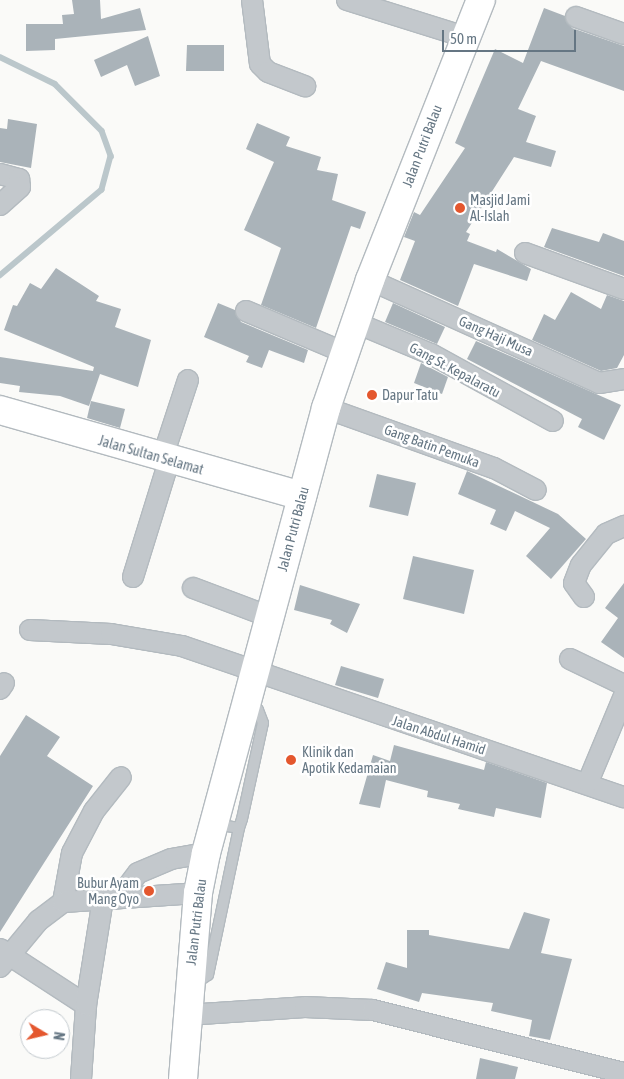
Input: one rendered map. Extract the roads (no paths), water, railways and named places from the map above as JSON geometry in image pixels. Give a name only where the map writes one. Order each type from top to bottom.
[{"type":"main road","name":"Jalan Putri Balau","points":[[182,1079],[186,1014],[198,893],[206,853],[326,408],[354,322],[481,0]]},
{"type":"main road","name":"Jalan Sultan Selamat","points":[[0,410],[166,460],[302,496]]},
{"type":"street","points":[[252,0],[260,64],[268,72],[305,86]]},
{"type":"street","points":[[347,0],[465,37]]},
{"type":"street","points":[[576,16],[624,34]]},
{"type":"street","points":[[0,174],[19,179],[20,187],[0,205]]},
{"type":"street","points":[[525,252],[624,289]]},
{"type":"street","name":"Gang Haji Musa","points":[[370,280],[599,383],[624,379]]},
{"type":"street","points":[[246,311],[343,352]]},
{"type":"street","name":"Gang St. Kepalaratu","points":[[354,322],[431,354],[553,421]]},
{"type":"street","points":[[133,577],[188,380]]},
{"type":"street","name":"Gang Batin Pemuka","points":[[326,408],[494,468],[536,490]]},
{"type":"street","points":[[584,597],[574,583],[581,565],[606,534],[624,526]]},
{"type":"street","points":[[193,588],[270,617]]},
{"type":"street","name":"Jalan Abdul Hamid","points":[[30,630],[111,634],[182,646],[379,716],[588,782],[624,797]]},
{"type":"street","points":[[570,658],[624,685]]},
{"type":"street","points":[[588,782],[624,696]]},
{"type":"street","points":[[63,902],[72,853],[94,811],[121,777]]},
{"type":"street","points":[[81,1079],[86,1005],[111,898],[138,873],[171,859],[206,853]]},
{"type":"street","points":[[86,1005],[3,957],[38,921],[63,902],[198,893]]},
{"type":"street","points":[[186,1014],[305,1007],[373,1010],[624,1073]]},
{"type":"lane","points":[[189,986],[202,982],[208,975],[263,723],[258,710],[245,705]]},
{"type":"lane","points":[[213,824],[239,828]]},
{"type":"waterway","points":[[0,57],[55,84],[102,131],[111,156],[102,190],[0,276]]},
{"type":"place","name":"Masjid Jami Al-Islah","points":[[460,208]]},
{"type":"place","name":"Dapur Tatu","points":[[372,395]]},
{"type":"place","name":"Klinik dan Apotik Kedamaian","points":[[291,760]]},
{"type":"place","name":"Bubur Ayam Mang Oyo","points":[[149,891]]}]
